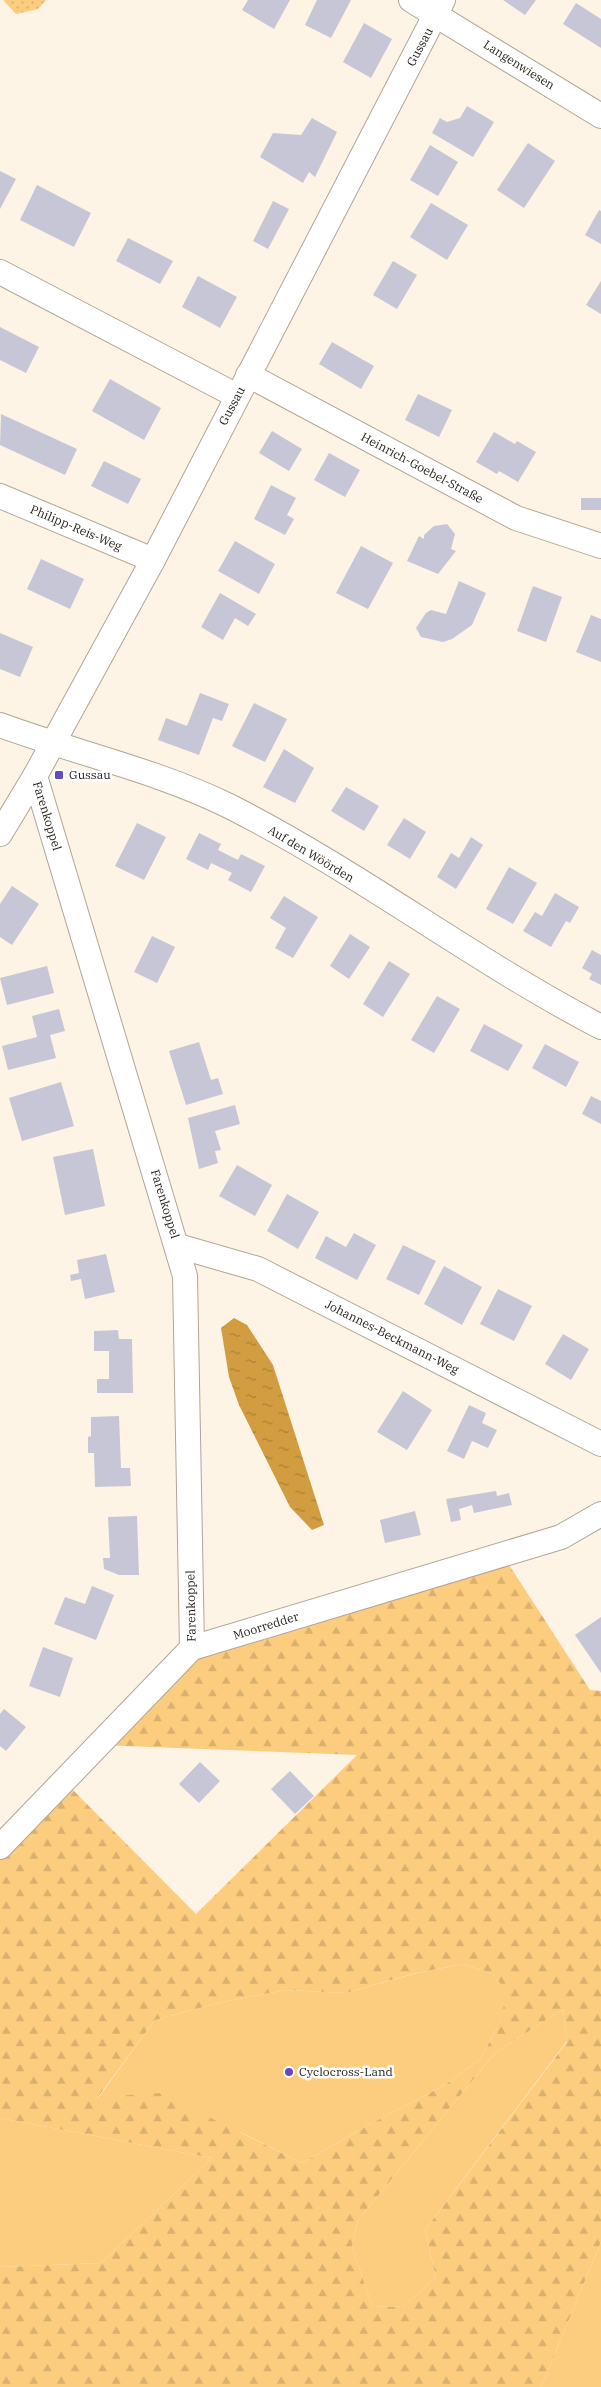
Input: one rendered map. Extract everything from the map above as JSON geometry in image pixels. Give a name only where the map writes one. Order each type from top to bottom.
[{"type":"street","name":"Langenwiesen","points":[[410,0],[440,7],[601,116]]},
{"type":"street","name":"Gussau","points":[[0,834],[35,776],[152,560],[440,7]]},
{"type":"street","points":[[0,272],[237,396]]},
{"type":"street","name":"Heinrich-Goebel-Straße","points":[[248,375],[516,518],[601,546]]},
{"type":"street","name":"Philipp-Reis-Weg","points":[[0,496],[152,560]]},
{"type":"street","name":"Auf den Wöörden","points":[[0,725],[51,744],[142,771],[230,806],[298,844],[503,972],[601,1027]]},
{"type":"street","name":"Farenkoppel","points":[[35,776],[178,1246],[185,1276],[192,1648]]},
{"type":"street","name":"Johannes-Beckmann-Weg","points":[[178,1246],[258,1269],[601,1444]]},
{"type":"street","name":"Moorredder","points":[[0,1846],[192,1648],[561,1537],[601,1514]]},
{"type":"green space","points":[[3,0],[46,0],[38,9],[16,14]]},
{"type":"green space","points":[[502,1554],[590,1690],[601,1691],[601,2242],[541,2387],[0,2387],[0,2267],[101,2263],[212,2158],[0,2118],[0,1847],[64,1781],[196,1914],[357,1755],[99,1745],[192,1648]],"holes":[[[463,1964],[493,1974],[508,1993],[496,2030],[480,2059],[445,2085],[374,2122],[302,2163],[160,2093],[98,2097],[155,2020],[222,2002],[286,1990],[346,1993],[412,1974]],[[563,2009],[567,2042],[425,2230],[436,2277],[403,2307],[372,2306],[352,2246],[358,2220],[495,2053]]]},
{"type":"green space","name":"Cyclocross-Land","points":[[463,1964],[493,1974],[509,1993],[496,2030],[480,2059],[445,2085],[374,2122],[302,2163],[242,2133],[98,2098],[155,2020],[222,2002],[286,1990],[346,1993],[413,1974]]},
{"type":"green space","points":[[563,2009],[567,2041],[425,2230],[436,2277],[403,2307],[372,2306],[352,2246],[358,2220],[495,2053]]},
{"type":"green space","points":[[0,2118],[212,2158],[101,2263],[0,2267]]},
{"type":"green space","points":[[601,2242],[601,2387],[541,2387]]},
{"type":"water","points":[[234,1318],[247,1325],[273,1365],[324,1525],[312,1530],[290,1507],[239,1405],[229,1377],[221,1328]]},
{"type":"building","points":[[248,0],[290,0],[274,29],[242,10]]},
{"type":"building","points":[[317,0],[351,0],[331,38],[305,25]]},
{"type":"building","points":[[503,0],[536,0],[525,15]]},
{"type":"building","points":[[576,3],[601,19],[601,48],[563,24]]},
{"type":"building","points":[[364,23],[392,39],[371,78],[343,62]]},
{"type":"building","points":[[467,106],[494,122],[473,157],[432,133],[440,118],[447,122],[460,118]]},
{"type":"building","points":[[312,118],[337,132],[315,177],[309,172],[303,183],[260,157],[273,133],[301,135]]},
{"type":"building","points":[[528,143],[555,161],[524,208],[497,190]]},
{"type":"building","points":[[430,145],[458,162],[438,196],[410,180]]},
{"type":"building","points":[[0,171],[16,179],[0,209]]},
{"type":"building","points":[[37,185],[91,213],[74,247],[20,220]]},
{"type":"building","points":[[273,201],[289,209],[268,249],[253,241]]},
{"type":"building","points":[[431,203],[468,225],[447,260],[410,237]]},
{"type":"building","points":[[599,210],[601,211],[601,244],[585,235]]},
{"type":"building","points":[[128,238],[173,261],[160,284],[116,261]]},
{"type":"building","points":[[393,261],[417,275],[397,309],[373,295]]},
{"type":"building","points":[[198,276],[237,297],[220,328],[182,307]]},
{"type":"building","points":[[601,281],[601,314],[586,305]]},
{"type":"building","points":[[0,327],[39,347],[26,373],[0,360]]},
{"type":"building","points":[[332,342],[374,366],[361,389],[319,364]]},
{"type":"building","points":[[110,379],[161,408],[144,440],[92,411]]},
{"type":"building","points":[[418,394],[452,410],[439,437],[405,420]]},
{"type":"building","points":[[1,414],[77,449],[65,475],[0,445]]},
{"type":"building","points":[[272,431],[302,449],[289,471],[259,453]]},
{"type":"building","points":[[494,432],[515,444],[517,441],[536,452],[518,482],[499,471],[497,474],[476,462]]},
{"type":"building","points":[[329,453],[360,470],[345,497],[314,480]]},
{"type":"building","points":[[104,461],[141,479],[128,504],[91,486]]},
{"type":"building","points":[[271,485],[296,498],[287,515],[294,519],[285,535],[254,519]]},
{"type":"building","points":[[581,498],[601,498],[601,510],[581,510]]},
{"type":"building","points":[[447,524],[455,534],[451,549],[456,551],[438,574],[407,561],[419,536],[424,539],[424,535],[434,526]]},
{"type":"building","points":[[235,541],[275,564],[259,594],[218,571]]},
{"type":"building","points":[[361,546],[393,563],[368,609],[336,593]]},
{"type":"building","points":[[41,559],[84,579],[70,609],[27,589]]},
{"type":"building","points":[[459,581],[486,593],[472,625],[452,639],[443,642],[421,637],[416,628],[426,613],[431,610],[446,614]]},
{"type":"building","points":[[533,586],[562,597],[546,642],[517,631]]},
{"type":"building","points":[[220,593],[256,614],[248,626],[235,618],[223,640],[201,627]]},
{"type":"building","points":[[591,615],[601,619],[601,662],[576,652]]},
{"type":"building","points":[[0,633],[33,647],[20,677],[0,669]]},
{"type":"building","points":[[200,693],[229,704],[222,721],[213,718],[199,755],[158,740],[166,718],[187,726]]},
{"type":"building","points":[[254,703],[287,719],[265,762],[232,746]]},
{"type":"building","points":[[284,749],[314,768],[295,803],[263,787]]},
{"type":"building","points":[[346,787],[379,806],[364,831],[331,811]]},
{"type":"building","points":[[404,818],[426,832],[410,859],[387,845]]},
{"type":"building","points":[[137,823],[166,837],[144,880],[115,866]]},
{"type":"building","points":[[199,833],[221,844],[218,850],[238,860],[241,854],[265,866],[251,892],[228,880],[232,873],[211,863],[208,870],[186,859]]},
{"type":"building","points":[[471,837],[483,845],[456,889],[437,877],[451,853],[459,858]]},
{"type":"building","points":[[509,867],[537,883],[513,924],[486,909]]},
{"type":"building","points":[[12,886],[39,904],[12,945],[0,937],[0,904]]},
{"type":"building","points":[[555,893],[579,907],[570,923],[566,921],[551,947],[523,931],[535,912],[542,916]]},
{"type":"building","points":[[284,896],[318,917],[293,958],[275,948],[286,928],[270,918]]},
{"type":"building","points":[[350,934],[370,947],[349,979],[330,966]]},
{"type":"building","points":[[152,936],[175,947],[157,983],[134,972]]},
{"type":"building","points":[[592,950],[601,955],[601,985],[589,979],[592,974],[582,968]]},
{"type":"building","points":[[389,961],[410,974],[383,1017],[363,1004]]},
{"type":"building","points":[[47,966],[54,993],[7,1005],[0,978]]},
{"type":"building","points":[[437,996],[460,1009],[434,1053],[411,1040]]},
{"type":"building","points":[[59,1009],[65,1031],[50,1035],[56,1058],[8,1070],[2,1046],[37,1037],[32,1016]]},
{"type":"building","points":[[484,1024],[523,1045],[508,1071],[470,1051]]},
{"type":"building","points":[[199,1042],[211,1080],[218,1078],[223,1094],[186,1105],[169,1051]]},
{"type":"building","points":[[545,1044],[579,1062],[566,1087],[532,1068]]},
{"type":"building","points":[[61,1082],[74,1126],[22,1141],[9,1098]]},
{"type":"building","points":[[591,1096],[601,1101],[601,1124],[582,1114]]},
{"type":"building","points":[[235,1105],[240,1124],[215,1131],[221,1150],[215,1151],[218,1163],[199,1169],[188,1118]]},
{"type":"building","points":[[93,1149],[105,1206],[65,1215],[53,1157]]},
{"type":"building","points":[[237,1165],[272,1185],[255,1216],[219,1196]]},
{"type":"building","points":[[287,1194],[319,1212],[298,1249],[267,1231]]},
{"type":"building","points":[[354,1233],[376,1245],[357,1280],[315,1258],[326,1236],[346,1247]]},
{"type":"building","points":[[403,1245],[436,1261],[419,1295],[386,1279]]},
{"type":"building","points":[[106,1254],[115,1292],[85,1299],[81,1279],[71,1281],[70,1275],[79,1273],[77,1260]]},
{"type":"building","points":[[444,1266],[482,1287],[462,1325],[424,1304]]},
{"type":"building","points":[[498,1289],[532,1306],[514,1341],[480,1324]]},
{"type":"building","points":[[118,1330],[119,1339],[132,1339],[133,1393],[97,1393],[97,1379],[109,1379],[109,1351],[94,1351],[94,1331]]},
{"type":"building","points":[[563,1334],[589,1349],[571,1380],[545,1364]]},
{"type":"building","points":[[403,1391],[432,1410],[407,1450],[377,1432]]},
{"type":"building","points":[[469,1405],[486,1413],[482,1423],[497,1430],[488,1448],[472,1441],[464,1459],[447,1451]]},
{"type":"building","points":[[119,1416],[121,1468],[130,1468],[131,1486],[95,1487],[94,1453],[88,1453],[88,1437],[91,1436],[91,1417]]},
{"type":"building","points":[[496,1491],[497,1496],[509,1493],[512,1505],[474,1513],[472,1505],[459,1509],[461,1520],[451,1522],[446,1499]]},
{"type":"building","points":[[415,1511],[421,1535],[385,1543],[380,1520]]},
{"type":"building","points":[[137,1516],[139,1575],[119,1575],[104,1569],[103,1558],[110,1558],[108,1517]]},
{"type":"building","points":[[92,1586],[114,1595],[96,1640],[54,1624],[65,1597],[85,1604]]},
{"type":"building","points":[[601,1617],[601,1673],[575,1635]]},
{"type":"building","points":[[43,1647],[73,1658],[60,1697],[29,1686]]},
{"type":"building","points":[[4,1709],[26,1727],[6,1751],[0,1746],[0,1714]]},
{"type":"building","points":[[200,1762],[220,1781],[199,1803],[179,1784]]},
{"type":"building","points":[[290,1771],[314,1796],[295,1814],[271,1789]]},
{"type":"place","name":"Gussau","points":[[59,775]]},
{"type":"place","name":"Cyclocross-Land","points":[[289,2072]]}]
